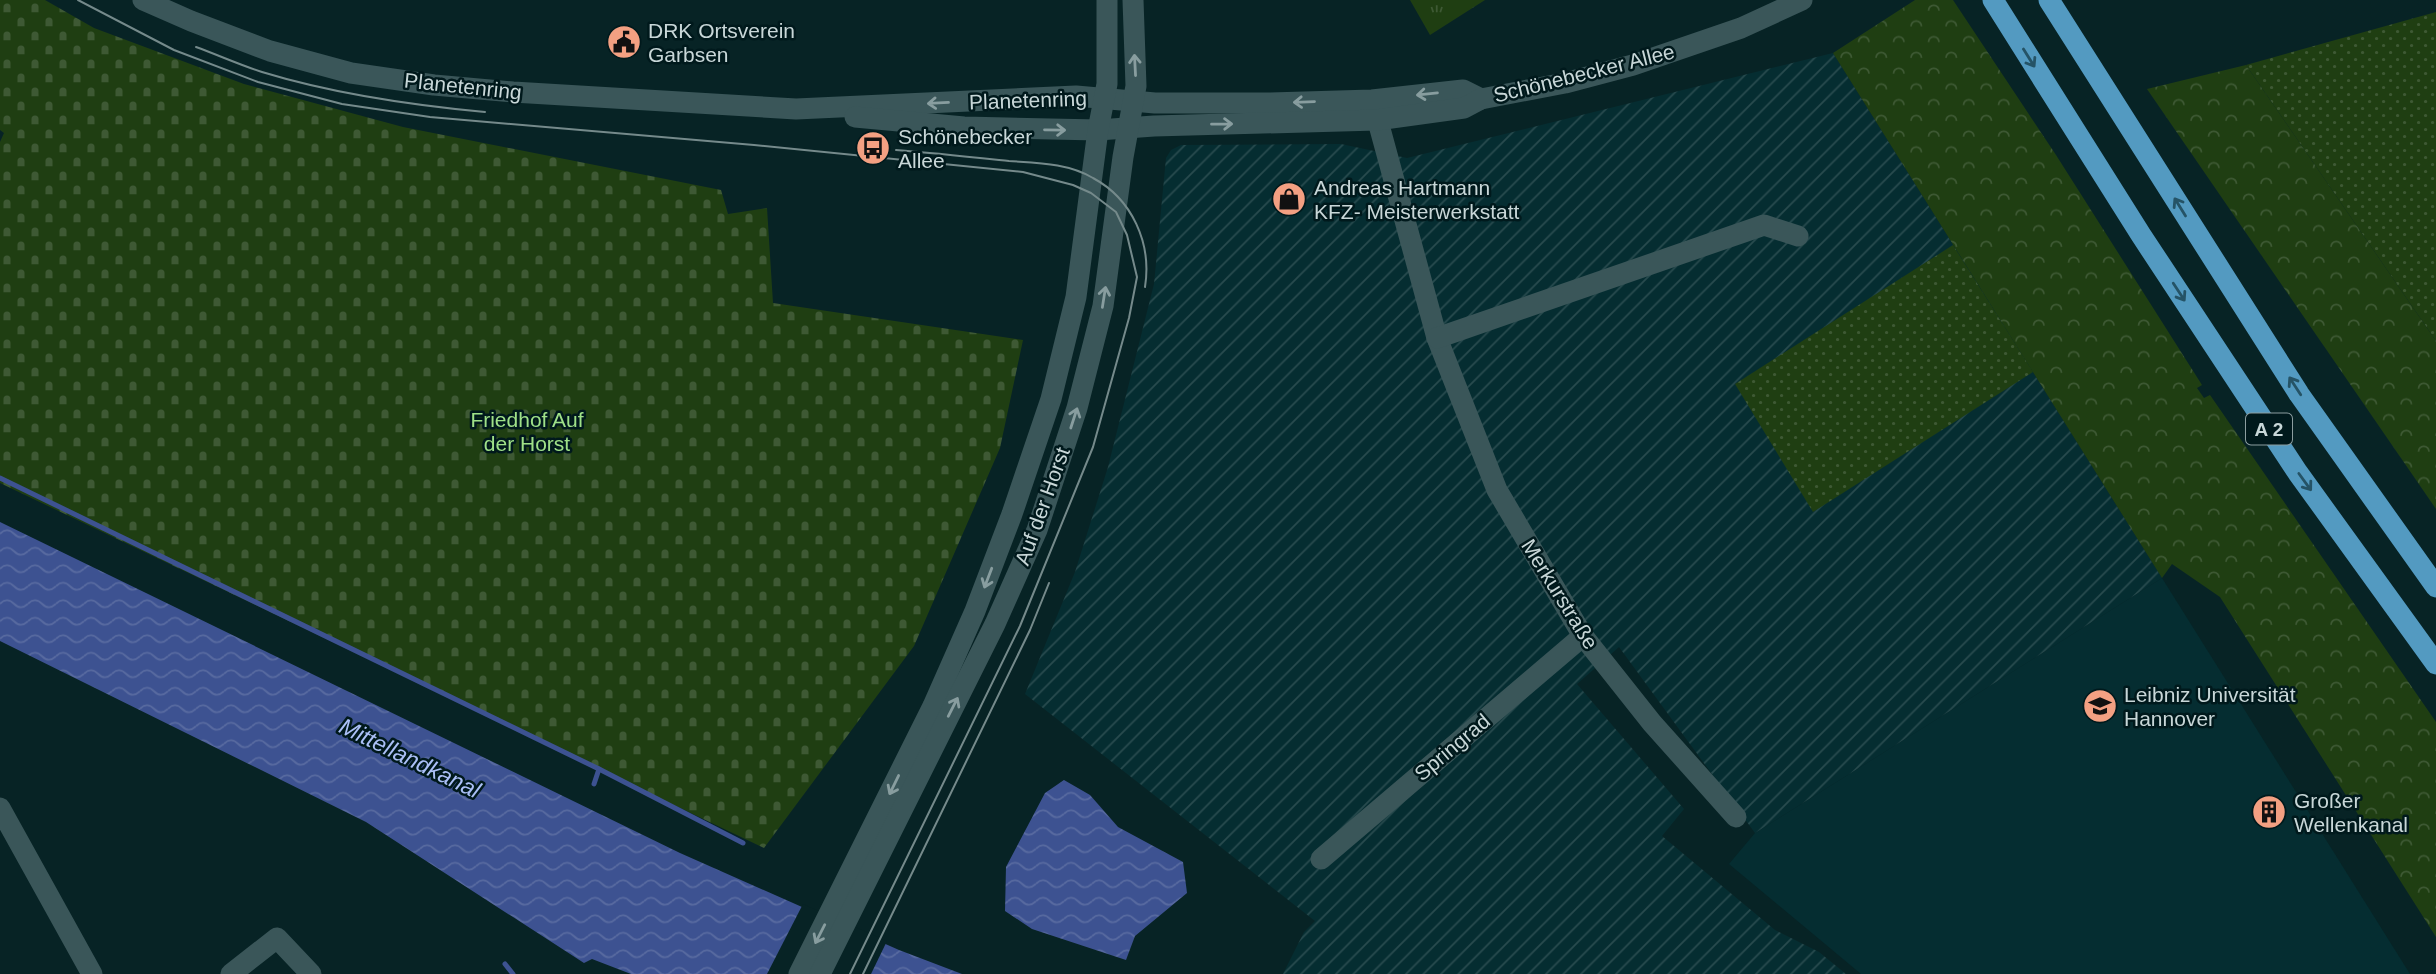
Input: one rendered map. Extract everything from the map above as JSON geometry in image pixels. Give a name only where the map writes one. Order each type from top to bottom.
[{"type":"highway","name":"A 2","points":[[1993,0],[2141,235],[2298,473],[2436,664]]},
{"type":"highway","name":"A 2","points":[[2049,0],[2292,383],[2436,585]]},
{"type":"highway","points":[[2402,618],[2436,679]]},
{"type":"street","name":"Planetenring","points":[[143,0],[191,22],[270,51],[351,73],[434,85],[796,109],[964,127],[1127,129]]},
{"type":"street","name":"Auf der Horst","points":[[820,974],[848,896],[975,611],[1017,502],[1051,399],[1076,297],[1098,130],[1107,84],[1107,0]]},
{"type":"street","name":"Auf der Horst","points":[[799,974],[848,896],[995,624],[1037,530],[1081,394],[1103,306],[1127,129],[1136,86],[1133,0]]},
{"type":"street","name":"Schönebecker Allee","points":[[1127,129],[1374,110],[1463,90],[1481,99],[1565,83],[1633,65],[1741,28],[1802,0]]},
{"type":"street","name":"Planetenring","points":[[796,109],[1062,97],[1133,100]]},
{"type":"street","name":"Schönebecker Allee","points":[[1133,100],[1155,103],[1268,103],[1374,110]]},
{"type":"street","name":"Merkurstraße","points":[[1374,110],[1437,338],[1497,490],[1583,636],[1652,723],[1736,817]]},
{"type":"street","points":[[1437,338],[1764,225],[1798,236]]},
{"type":"street","name":"Springrad","points":[[1321,859],[1583,636]]},
{"type":"street","points":[[3,819],[92,974]]},
{"type":"street","points":[[231,974],[277,938],[310,974]]},
{"type":"shaded area","points":[[1833,53],[2162,578],[1755,833],[1619,647],[1577,684],[1684,809],[1662,836],[1775,930],[1819,952],[1846,974],[1283,974],[1304,932],[1315,921],[1025,694],[1075,572],[1108,467],[1154,284],[1166,158],[1171,150],[1181,145],[1341,144],[1407,158]]},
{"type":"shaded area","name":"Leibniz Universität Hannover","points":[[2162,578],[2410,974],[1861,974],[1729,864],[1755,833]]},
{"type":"green space","name":"Friedhof Auf der Horst","points":[[0,0],[45,0],[94,28],[244,84],[403,127],[721,190],[728,214],[767,208],[773,303],[1023,340],[1000,448],[914,646],[764,848],[0,483],[0,142],[4,133],[0,130]]},
{"type":"green space","points":[[1410,0],[1485,0],[1430,35]]},
{"type":"green space","points":[[1915,0],[1953,0],[2056,155],[2202,385],[2197,388],[2204,398],[2210,395],[2436,722],[2436,937],[2220,597],[2172,564],[2162,578],[1833,53]]},
{"type":"green space","points":[[2436,12],[2436,341],[2246,65]]},
{"type":"green space","points":[[2246,65],[2436,341],[2436,509],[2147,89]]},
{"type":"green space","points":[[1953,245],[2033,372],[1813,512],[1735,384]]},
{"type":"water","name":"Mittellandkanal","points":[[0,522],[680,853],[899,950],[962,974],[631,974],[592,959],[584,963],[366,822],[0,641]]},
{"type":"water","points":[[1064,780],[1090,795],[1118,827],[1183,862],[1187,893],[1135,936],[1126,960],[1032,929],[1005,911],[1006,867],[1045,793]]},
{"type":"pier","points":[[803,904],[887,941],[871,974],[767,974]]},
{"type":"waterway","points":[[0,478],[599,769],[594,784]]},
{"type":"waterway","points":[[599,769],[743,843]]},
{"type":"waterway","points":[[505,964],[513,974]]},
{"type":"tram line","points":[[78,0],[174,50],[258,82],[342,104],[430,117],[1023,172],[1073,185],[1091,193],[1116,212],[1127,235],[1137,277],[1129,318],[1093,447],[1020,626],[850,974]]},
{"type":"tram line","points":[[196,47],[262,72],[317,87],[400,102],[485,112]]},
{"type":"tram line","points":[[896,150],[1052,165],[1073,169],[1093,178],[1119,198],[1136,224],[1145,254],[1145,287]]},
{"type":"tram line","points":[[863,974],[1030,630],[1049,583]]},
{"type":"place","name":"DRK Ortsverein Garbsen","points":[[624,42]]},
{"type":"place","name":"Schönebecker Allee","points":[[873,148]]},
{"type":"place","name":"Andreas Hartmann KFZ- Meisterwerkstatt","points":[[1289,199]]},
{"type":"place","name":"Leibniz Universität Hannover","points":[[2100,706]]},
{"type":"place","name":"Großer Wellenkanal","points":[[2269,812]]}]
